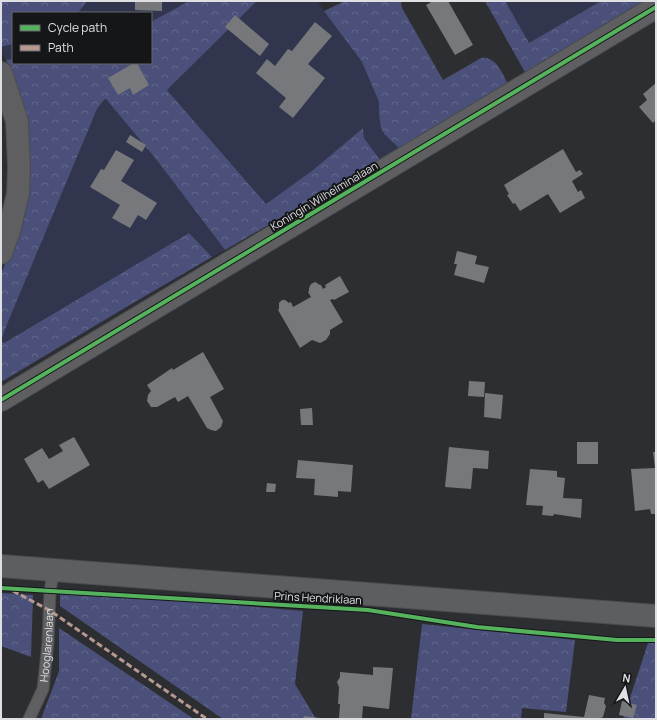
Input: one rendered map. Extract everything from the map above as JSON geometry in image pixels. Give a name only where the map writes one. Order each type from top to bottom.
[{"type":"main road","name":"Prins Hendriklaan","points":[[1,566],[656,616]]},
{"type":"street","name":"Koningin Wilhelminalaan","points":[[1,400],[656,7]]},
{"type":"street","points":[[1,73],[17,121],[19,167],[18,194],[9,231],[1,253]]},
{"type":"lane","name":"Hooglarenlaan","points":[[28,719],[43,689],[48,642],[50,591],[54,569]]},
{"type":"shaded area","points":[[87,1],[189,1],[152,21],[152,12],[79,12]]},
{"type":"shaded area","points":[[257,1],[317,1],[362,62],[379,102],[379,114],[385,135],[400,149],[380,160],[364,138],[363,128],[313,170],[266,204],[167,90]]},
{"type":"shaded area","points":[[505,1],[601,1],[529,44]]},
{"type":"shaded area","points":[[12,44],[12,59],[6,60],[1,51],[1,47]]},
{"type":"shaded area","points":[[106,99],[156,159],[225,250],[212,257],[189,233],[3,343],[1,341],[8,322],[97,109]]},
{"type":"green space","points":[[1,1],[87,1],[79,12],[12,12],[12,44],[1,47]]},
{"type":"green space","points":[[189,1],[257,1],[167,90],[266,204],[313,170],[363,128],[364,138],[380,160],[225,250],[156,159],[106,99],[97,109],[1,341],[1,274],[11,249],[23,105],[13,74],[6,60],[12,59],[12,64],[152,64],[152,21]]},
{"type":"green space","points":[[345,1],[404,1],[401,3],[402,8],[443,80],[481,58],[486,58],[495,62],[508,84],[400,149],[385,135],[381,128],[379,102],[362,62],[324,11]]},
{"type":"green space","points":[[485,1],[505,1],[529,43],[601,1],[653,1],[526,74]]},
{"type":"green space","points":[[189,233],[212,257],[1,382],[1,341],[4,343]]},
{"type":"green space","points":[[60,590],[303,611],[295,684],[316,719],[223,719],[60,606]]},
{"type":"green space","points":[[1,593],[33,595],[31,657],[1,646]]},
{"type":"green space","points":[[422,624],[575,640],[566,712],[522,708],[521,719],[411,719]]},
{"type":"green space","points":[[59,628],[194,719],[41,719],[59,671]]},
{"type":"green space","points":[[649,640],[656,640],[656,719],[623,719]]},
{"type":"building","points":[[135,1],[162,1],[162,11],[135,10]]},
{"type":"building","points":[[433,1],[448,1],[473,45],[455,55],[426,5]]},
{"type":"building","points":[[235,15],[269,44],[260,56],[225,27]]},
{"type":"building","points":[[315,22],[332,36],[308,64],[325,78],[293,118],[279,107],[286,98],[256,73],[267,59],[275,66],[288,49],[292,51]]},
{"type":"building","points":[[132,64],[138,64],[149,85],[133,95],[130,88],[118,95],[108,78]]},
{"type":"building","points":[[656,83],[656,120],[653,123],[639,107],[647,100],[643,94]]},
{"type":"building","points":[[130,135],[146,145],[142,152],[126,142]]},
{"type":"building","points":[[563,149],[576,172],[580,170],[583,174],[572,181],[578,192],[581,190],[585,198],[560,213],[548,194],[520,211],[507,195],[509,194],[504,185]]},
{"type":"building","points":[[116,150],[134,160],[121,181],[157,203],[146,220],[138,215],[130,228],[112,218],[120,205],[90,187],[101,169],[104,170]]},
{"type":"building","points":[[457,251],[477,256],[475,264],[489,267],[484,283],[454,275],[457,264],[454,264]]},
{"type":"building","points":[[340,276],[349,292],[334,300],[330,300],[343,322],[330,330],[330,334],[326,340],[320,343],[312,340],[300,348],[278,310],[279,303],[282,300],[285,300],[289,303],[291,302],[293,307],[311,297],[308,292],[311,284],[315,282],[321,285],[323,289],[326,287],[325,285]]},
{"type":"building","points":[[203,352],[224,389],[210,397],[223,421],[221,427],[216,431],[207,428],[188,396],[178,402],[175,397],[157,407],[151,407],[147,401],[148,395],[151,391],[147,385],[172,368],[173,370]]},
{"type":"building","points":[[469,381],[485,382],[484,397],[468,396]]},
{"type":"building","points":[[485,393],[503,395],[501,419],[484,417]]},
{"type":"building","points":[[312,408],[313,425],[301,425],[300,409]]},
{"type":"building","points":[[74,437],[90,465],[49,489],[43,480],[38,483],[24,459],[42,448],[49,459],[63,451],[59,445]]},
{"type":"building","points":[[577,442],[598,442],[598,464],[577,464]]},
{"type":"building","points":[[449,447],[489,451],[488,469],[473,468],[471,489],[445,487]]},
{"type":"building","points":[[653,452],[656,452],[656,514],[651,514],[650,509],[635,511],[631,469],[655,468]]},
{"type":"building","points":[[298,460],[353,465],[351,492],[338,491],[338,497],[314,495],[315,479],[296,478]]},
{"type":"building","points":[[530,469],[557,471],[557,477],[565,478],[563,498],[582,499],[581,518],[554,514],[553,516],[542,515],[543,506],[526,505]]},
{"type":"building","points":[[267,483],[276,484],[275,492],[266,492]]},
{"type":"building","points":[[373,667],[393,668],[389,709],[363,706],[362,719],[339,718],[340,704],[338,704],[339,687],[337,682],[340,677],[340,672],[373,675]]},
{"type":"building","points":[[589,695],[605,698],[604,703],[606,706],[603,717],[599,719],[544,719],[544,713],[584,717]]},
{"type":"building","points":[[622,701],[637,705],[633,718],[619,715]]},
{"type":"building","points":[[304,716],[320,718],[320,719],[303,719]]},
{"type":"marked path","points":[[13,591],[49,610],[207,719]]},
{"type":"cycle path","points":[[1,400],[656,7]]},
{"type":"cycle path","points":[[1,588],[368,610],[477,627],[617,640],[656,640]]}]
